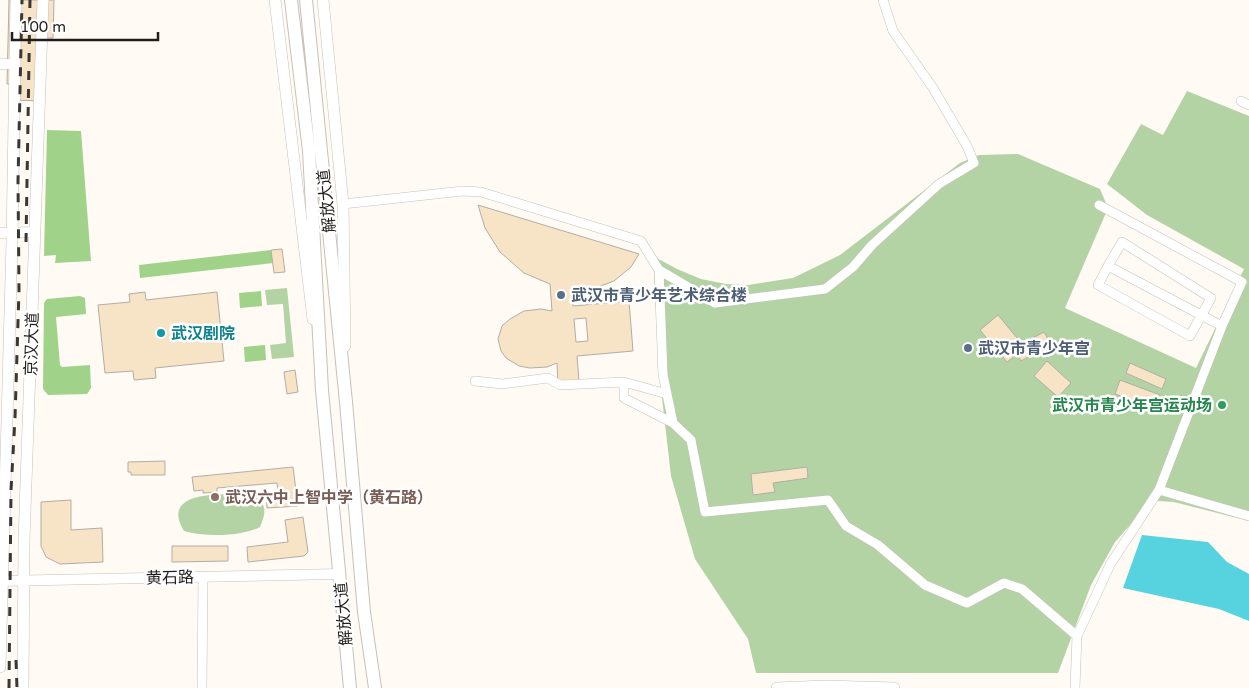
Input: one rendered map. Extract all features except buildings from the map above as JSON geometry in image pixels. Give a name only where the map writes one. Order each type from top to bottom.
[{"type":"main road","name":"京汉大道","points":[[0,667],[4,404],[12,233],[16,0]]},
{"type":"main road","name":"京汉大道","points":[[23,688],[25,530],[43,0]]},
{"type":"main road","name":"解放大道","points":[[275,0],[322,390],[350,688]]},
{"type":"main road","name":"解放大道","points":[[291,0],[309,151],[322,390]]},
{"type":"main road","name":"解放大道","points":[[306,0],[346,402],[364,612],[375,688]]},
{"type":"main road","name":"解放大道","points":[[323,0],[343,204],[346,402]]},
{"type":"main road","points":[[777,688],[826,686],[894,688]]},
{"type":"street","points":[[658,270],[715,303],[825,290],[853,267],[872,245],[939,184],[974,163],[967,146],[933,88],[893,31],[883,0]]},
{"type":"street","points":[[0,64],[15,64]]},
{"type":"street","points":[[343,204],[463,191],[491,194],[641,240],[658,270],[663,375],[673,423]]},
{"type":"street","points":[[1075,688],[1077,636],[1111,563],[1159,490],[1222,326],[1242,282],[1099,205]]},
{"type":"street","points":[[0,233],[35,232]]},
{"type":"street","points":[[1122,242],[1211,298],[1190,336],[1098,285],[1108,266],[1122,242]]},
{"type":"street","points":[[1108,266],[1222,326]]},
{"type":"street","points":[[475,381],[502,384],[548,378],[560,385],[624,382],[667,394]]},
{"type":"street","points":[[624,382],[624,398],[673,423],[691,440],[705,512],[828,500],[846,526],[878,545],[925,585],[967,603],[1004,583],[1022,589],[1077,636]]},
{"type":"street","points":[[1159,490],[1249,516]]},
{"type":"street","name":"黄石路","points":[[2,581],[339,574]]},
{"type":"street","points":[[202,688],[203,577]]},
{"type":"green space","points":[[1187,91],[1249,116],[1249,521],[1174,502],[1158,501],[1145,508],[1115,542],[1091,585],[1058,673],[756,673],[748,639],[695,559],[671,476],[660,380],[653,256],[701,279],[726,284],[748,285],[793,278],[840,255],[960,163],[979,155],[1018,154],[1100,189],[1108,208],[1065,308],[1196,368],[1244,269],[1147,215],[1107,184],[1141,124],[1163,135]]},
{"type":"green space","points":[[47,130],[81,131],[91,261],[55,263],[56,255],[44,256]]},
{"type":"green space","points":[[271,250],[273,263],[140,278],[139,265]]},
{"type":"green space","points":[[287,288],[294,357],[272,359],[270,345],[286,343],[283,304],[267,305],[265,290]]},
{"type":"green space","points":[[261,291],[262,306],[240,308],[239,293]]},
{"type":"green space","points":[[80,296],[85,298],[86,314],[56,317],[60,365],[62,367],[90,365],[91,388],[87,394],[48,395],[43,389],[44,303],[47,299]]},
{"type":"green space","points":[[265,345],[266,360],[245,362],[244,347]]},
{"type":"green space","points":[[218,494],[250,494],[256,497],[264,507],[264,516],[260,527],[243,533],[223,535],[202,534],[184,531],[180,523],[179,510],[184,503],[193,498]]},
{"type":"water","points":[[1142,535],[1208,542],[1227,562],[1249,574],[1249,621],[1219,609],[1123,588]]},
{"type":"railway","points":[[9,688],[11,490],[19,290],[18,181],[22,0]]},
{"type":"railway","points":[[26,242],[30,0]]},
{"type":"railway","points":[[16,660],[17,688]]},
{"type":"place","name":"武汉市青少年艺术综合楼","points":[[561,295]]},
{"type":"place","name":"武汉剧院","points":[[161,333]]},
{"type":"place","name":"武汉市青少年宫","points":[[968,348]]},
{"type":"place","name":"武汉市青少年宫运动场","points":[[1222,405]]},
{"type":"place","name":"武汉六中上智中学（黄石路）","points":[[215,497]]}]
